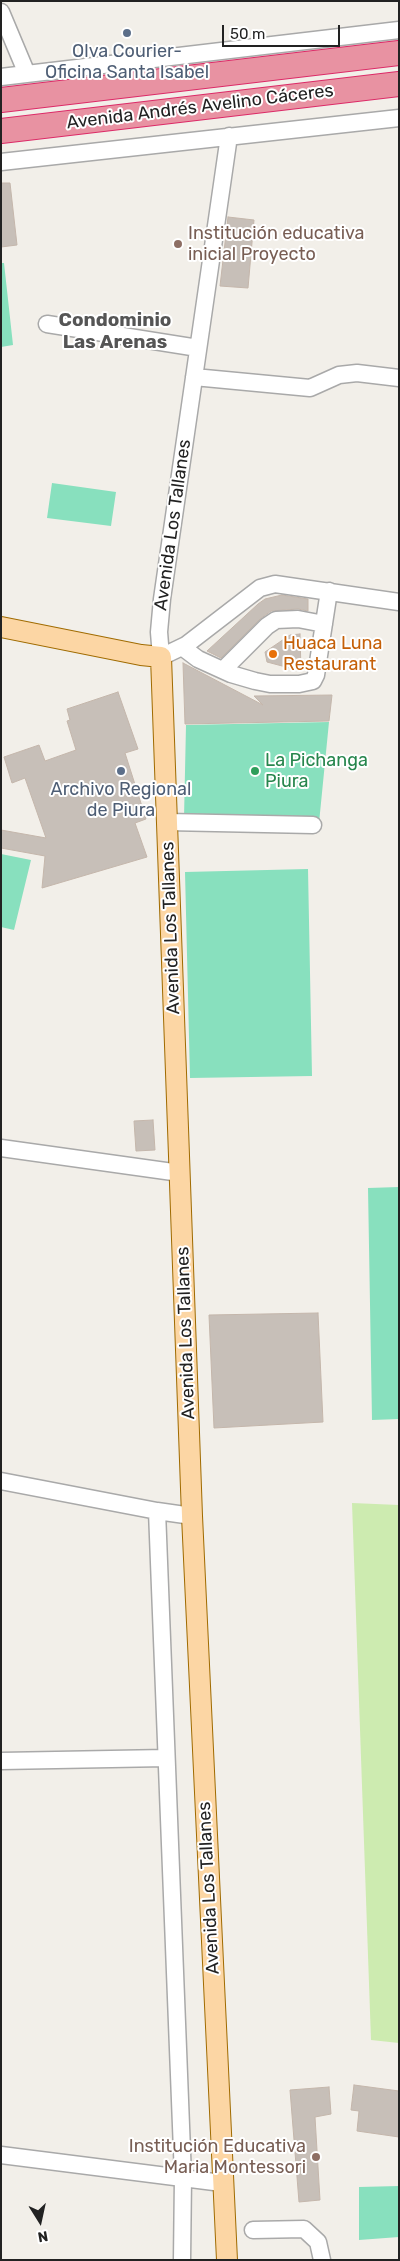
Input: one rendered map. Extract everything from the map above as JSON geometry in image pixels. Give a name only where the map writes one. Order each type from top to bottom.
[{"type":"highway","name":"Avenida Andrés Avelino Cáceres","points":[[1,100],[399,53]]},
{"type":"highway","name":"Avenida Andrés Avelino Cáceres","points":[[1,131],[399,84]]},
{"type":"main road","points":[[1,627],[141,656],[161,657]]},
{"type":"main road","name":"Avenida Los Tallanes","points":[[161,657],[192,1516],[226,2260]]},
{"type":"street","points":[[1,12],[27,74]]},
{"type":"street","points":[[1,77],[399,30]]},
{"type":"street","name":"Avenida Andrés Avelino Cáceres","points":[[1,162],[399,118]]},
{"type":"street","name":"Avenida Los Tallanes","points":[[161,657],[159,632],[162,599],[229,136]]},
{"type":"street","points":[[47,324],[198,348]]},
{"type":"street","points":[[194,377],[310,388],[339,374],[357,373],[399,378]]},
{"type":"street","points":[[161,657],[182,647],[260,588],[275,584],[399,602]]},
{"type":"street","points":[[182,647],[198,659],[222,670],[270,684],[299,684],[313,681],[316,675],[329,591]]},
{"type":"street","points":[[222,670],[267,626],[276,620],[298,619],[324,624]]},
{"type":"street","points":[[167,822],[313,825]]},
{"type":"street","points":[[1,1148],[154,1171],[180,1173]]},
{"type":"street","points":[[1,1481],[157,1512],[192,1516]]},
{"type":"street","points":[[157,1512],[183,2178],[182,2260]]},
{"type":"street","points":[[1,1762],[166,1758]]},
{"type":"street","points":[[1,2156],[222,2183]]},
{"type":"street","points":[[252,2230],[304,2229],[318,2242],[322,2260]]},
{"type":"green space","points":[[1,263],[4,263],[13,345],[1,347]]},
{"type":"green space","points":[[52,483],[116,492],[111,526],[47,518]]},
{"type":"green space","name":"La Pichanga Piura","points":[[329,722],[319,823],[184,818],[186,725]]},
{"type":"green space","points":[[1,854],[31,860],[14,930],[1,927]]},
{"type":"green space","points":[[308,869],[312,1076],[190,1078],[185,872]]},
{"type":"green space","points":[[399,1187],[399,1419],[372,1420],[368,1188]]},
{"type":"green space","points":[[352,1503],[399,1505],[399,2043],[371,2040]]},
{"type":"green space","points":[[399,2186],[399,2237],[359,2240],[359,2187]]},
{"type":"building","points":[[1,183],[10,183],[17,245],[1,247]]},
{"type":"building","points":[[228,217],[254,220],[248,288],[220,286]]},
{"type":"building","points":[[282,595],[308,599],[308,611],[298,609],[271,611],[260,619],[221,658],[207,651],[258,604],[265,599]]},
{"type":"building","points":[[300,634],[301,671],[267,662],[265,652],[290,635]]},
{"type":"building","points":[[183,663],[263,705],[254,696],[332,695],[329,721],[185,724]]},
{"type":"building","points":[[118,692],[138,749],[125,753],[146,819],[135,823],[147,857],[42,888],[45,856],[1,848],[1,830],[46,838],[25,778],[12,783],[4,757],[39,745],[45,761],[76,750],[67,721],[70,720],[67,709]]},
{"type":"building","points":[[153,1120],[155,1150],[136,1151],[134,1121]]},
{"type":"building","points":[[318,1313],[323,1422],[214,1428],[209,1315]]},
{"type":"building","points":[[354,2085],[399,2091],[399,2137],[357,2131],[359,2111],[351,2110]]},
{"type":"building","points":[[329,2087],[331,2114],[315,2117],[320,2200],[299,2202],[290,2090]]},
{"type":"place","name":"Olva Courier- Oficina Santa Isabel","points":[[127,33]]},
{"type":"place","name":"Institución educativa inicial Proyecto","points":[[178,244]]},
{"type":"place","name":"Huaca Luna Restaurant","points":[[273,654]]},
{"type":"place","name":"Archivo Regional de Piura","points":[[121,771]]},
{"type":"place","name":"La Pichanga Piura","points":[[255,771]]},
{"type":"place","name":"Institución Educativa Maria Montessori","points":[[316,2157]]},
{"type":"district","name":"Condominio Las Arenas","points":[[115,332]]}]
